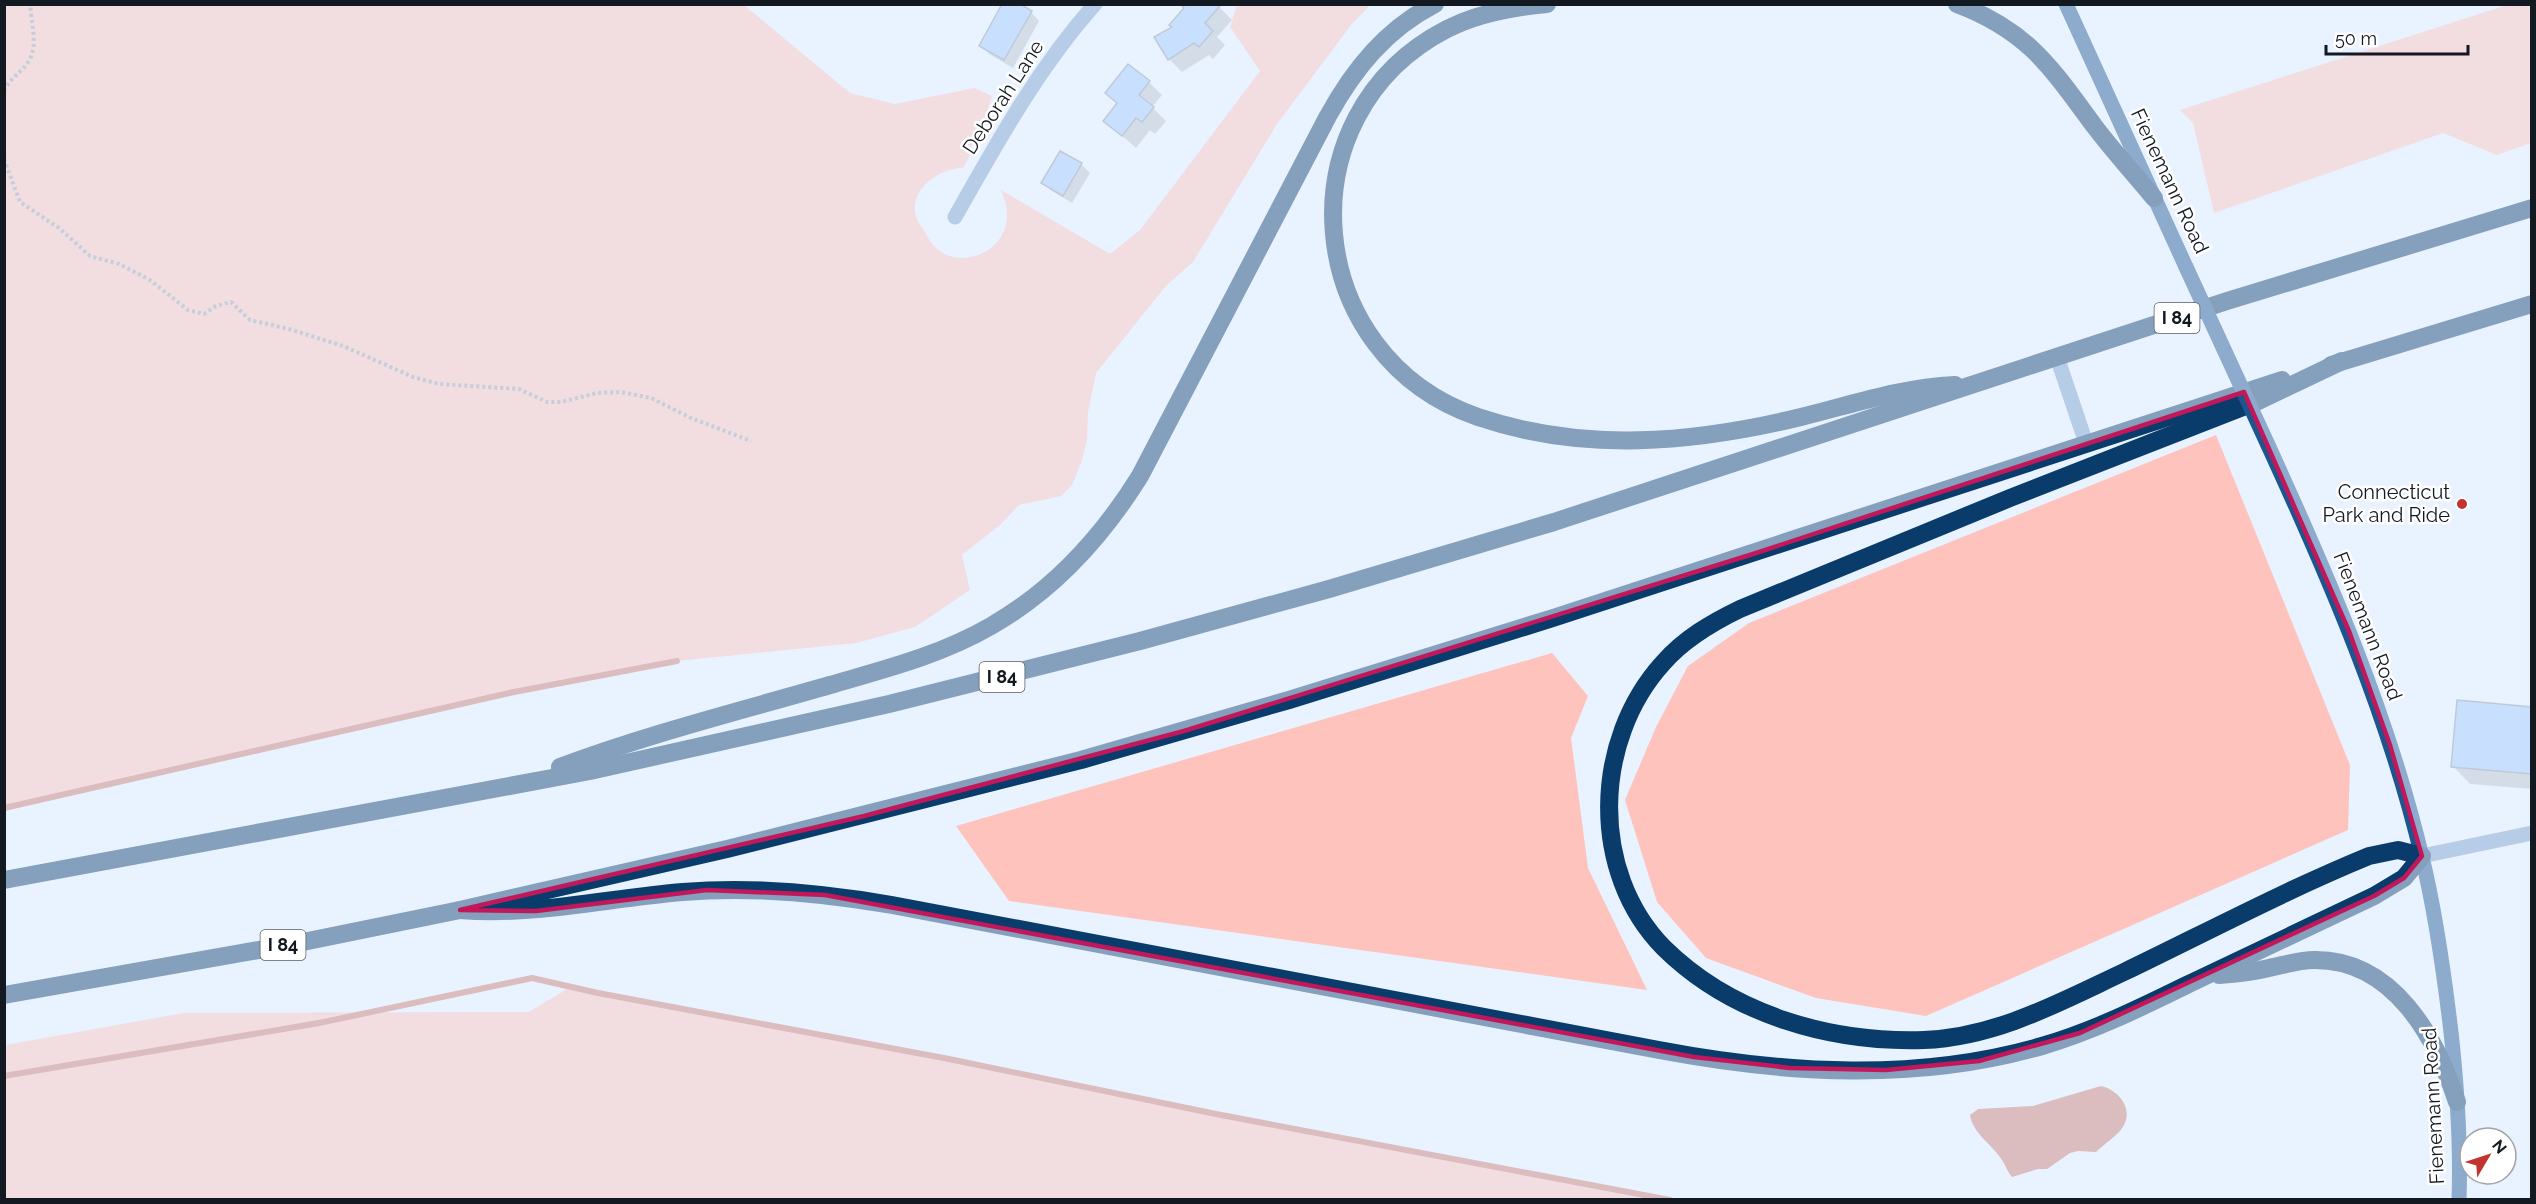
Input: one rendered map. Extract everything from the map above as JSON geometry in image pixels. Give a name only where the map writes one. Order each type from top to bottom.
[{"type":"highway","points":[[519,785],[563,766],[625,745],[934,653],[991,626],[1051,584],[1107,525],[1140,476],[1344,88],[1362,63],[1386,38],[1405,22],[1435,4]]},
{"type":"highway","points":[[1547,4],[1480,15],[1431,38],[1397,66],[1371,94],[1357,117],[1345,145],[1333,202],[1337,262],[1349,297],[1365,329],[1403,375],[1423,391],[1447,405],[1500,424],[1574,438],[1639,442],[1730,432],[1773,424],[1905,390],[1978,384]]},
{"type":"highway","points":[[1957,4],[2007,29],[2044,59],[2100,134],[2154,198]]},
{"type":"highway","name":"I 84","points":[[4,880],[519,785],[679,752],[900,701],[1226,618],[1554,522],[2227,301],[2532,208]]},
{"type":"highway","name":"I 84","points":[[4,995],[460,910],[853,819],[1184,731],[1576,611],[2086,443],[2342,361],[2532,304]]},
{"type":"highway","points":[[460,910],[536,911],[707,890],[765,890],[825,895],[892,904],[1694,1057],[1744,1064],[1816,1070],[1886,1070],[1937,1067],[2003,1056],[2080,1033],[2208,975],[2396,884],[2411,872],[2422,856],[2398,850],[2369,856],[2038,1012],[1975,1033],[1921,1040],[1862,1037],[1797,1025],[1756,1009],[1710,983],[1675,958],[1650,930],[1628,893],[1612,842],[1608,804],[1617,747],[1630,711],[1649,679],[1665,660],[1704,628],[1757,602],[1977,511],[2258,401],[2342,361]]},
{"type":"highway","points":[[2208,975],[2246,972],[2314,960],[2340,962],[2364,970],[2391,990],[2419,1021],[2440,1058],[2457,1102]]},
{"type":"main road","name":"Fienemann Road","points":[[2066,4],[2322,566],[2368,682],[2390,745],[2422,856],[2441,953],[2457,1102],[2459,1200]]},
{"type":"street","name":"Deborah Lane","points":[[954,217],[1015,112],[1092,5]]},
{"type":"street","points":[[2057,357],[2086,443]]},
{"type":"street","points":[[2422,856],[2532,833]]},
{"type":"path","points":[[4,91],[9,80],[31,57],[33,43],[30,4]]},
{"type":"path","points":[[4,159],[20,202],[58,228],[90,256],[107,259],[150,280],[188,310],[204,314],[216,306],[231,302],[250,320],[289,329],[343,346],[412,377],[439,384],[519,389],[547,402],[561,402],[597,393],[621,392],[651,398],[691,418],[751,441]]},
{"type":"highlighted area","points":[[2244,392],[2349,631],[2390,745],[2422,856],[2404,878],[2374,896],[2080,1033],[1979,1061],[1886,1070],[1790,1068],[1694,1057],[825,895],[707,890],[536,911],[460,910],[864,816],[1184,731],[1753,554]]},
{"type":"shaded area","points":[[2510,4],[2531,5],[2531,143],[2497,155],[2443,133],[2214,213],[2193,123],[2180,110]]},
{"type":"shaded area","points":[[4,5],[744,5],[850,93],[895,104],[974,88],[992,96],[978,141],[966,150],[971,153],[963,168],[945,172],[928,182],[921,189],[915,207],[917,220],[935,247],[947,255],[963,258],[986,252],[1002,235],[1007,216],[1006,203],[1001,190],[1110,254],[1140,230],[1260,71],[1230,27],[1237,5],[1370,5],[1351,25],[1277,124],[1193,262],[1166,286],[1096,373],[1088,412],[1087,440],[1072,485],[1061,496],[1019,505],[1000,525],[962,555],[970,590],[915,627],[856,643],[677,661],[514,692],[5,808]]},
{"type":"shaded area","points":[[2216,435],[2350,765],[2348,830],[1926,1016],[1816,998],[1706,958],[1657,902],[1625,800],[1656,727],[1688,666],[1749,623]]},
{"type":"shaded area","points":[[1552,653],[1588,696],[1571,738],[1588,868],[1647,990],[1009,901],[956,826]]},
{"type":"shaded area","points":[[572,986],[1645,1199],[5,1199],[5,1045],[184,1013],[529,1012]]},
{"type":"shaded area","points":[[2101,1086],[2118,1095],[2125,1106],[2126,1118],[2119,1132],[2096,1152],[2070,1153],[2047,1169],[2038,1169],[2012,1177],[1998,1154],[1975,1128],[1970,1115],[1978,1109],[2033,1106]]},
{"type":"building","points":[[1002,4],[1020,4],[1032,11],[1004,60],[979,46]]},
{"type":"building","points":[[1180,4],[1218,4],[1220,6],[1205,23],[1213,31],[1199,47],[1194,43],[1168,60],[1154,37],[1172,27],[1169,25],[1184,8]]},
{"type":"building","points":[[1128,64],[1150,81],[1139,95],[1154,107],[1142,122],[1136,118],[1122,136],[1103,121],[1117,103],[1105,93]]},
{"type":"building","points":[[1060,151],[1082,163],[1063,196],[1041,183]]},
{"type":"building","points":[[2457,700],[2532,707],[2532,774],[2451,767]]},
{"type":"waterway","points":[[4,808],[514,692],[677,661]]},
{"type":"waterway","points":[[4,1076],[319,1023],[532,978],[598,993],[949,1059],[1216,1114],[1670,1200]]},
{"type":"place","name":"Connecticut Park and Ride","points":[[2462,504]]}]
